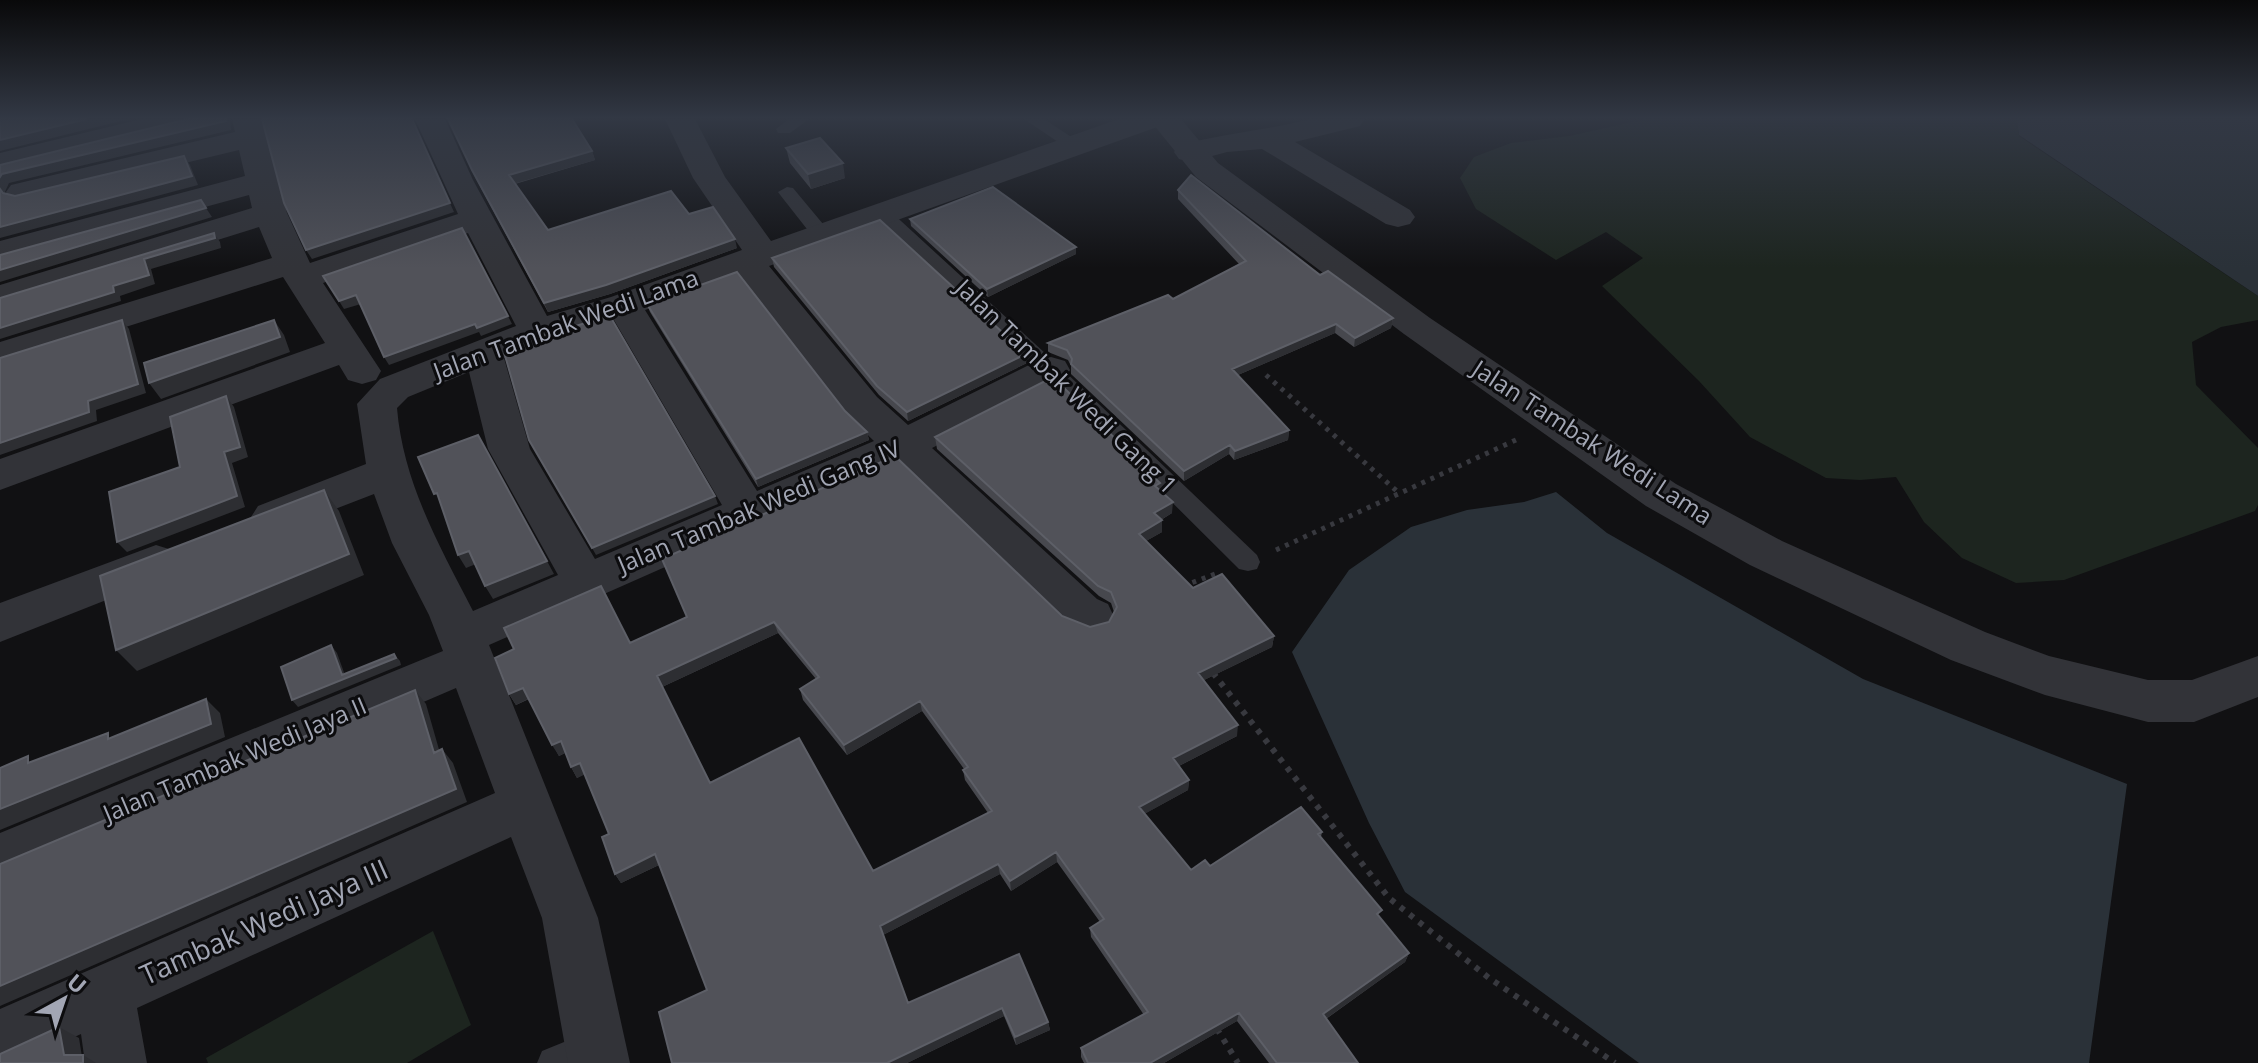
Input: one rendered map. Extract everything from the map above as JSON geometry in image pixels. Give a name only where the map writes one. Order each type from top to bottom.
[{"type":"street","points":[[23,192],[106,169]]},
{"type":"street","points":[[259,169],[266,197],[297,270],[380,400],[377,408],[390,471],[413,541],[467,648],[570,918],[583,1057]]},
{"type":"street","points":[[454,169],[537,331]]},
{"type":"street","points":[[704,169],[754,257],[863,407],[1081,612],[1091,617]]},
{"type":"street","name":"Jalan Tambak Wedi Lama","points":[[380,400],[394,388],[537,331],[624,305],[1007,169]]},
{"type":"street","name":"Jalan Tambak Wedi Lama","points":[[1206,169],[1317,253],[1661,495],[1766,553],[1939,634],[2045,675],[2148,701],[2194,701],[2258,676]]},
{"type":"street","points":[[1317,169],[1398,217]]},
{"type":"street","points":[[0,252],[266,197]]},
{"type":"street","points":[[0,297],[266,197]]},
{"type":"street","points":[[0,355],[478,218]]},
{"type":"street","points":[[624,305],[748,513]]},
{"type":"street","points":[[0,475],[347,348]]},
{"type":"street","points":[[483,352],[509,449],[585,581]]},
{"type":"street","name":"Jalan Tambak Wedi Gang IV","points":[[467,648],[585,581],[901,446],[1051,370]]},
{"type":"street","points":[[231,533],[390,471]]},
{"type":"street","points":[[0,623],[188,550]]},
{"type":"street","name":"Jalan Tambak Wedi Jaya II","points":[[0,859],[467,648]]},
{"type":"street","name":"Tambak Wedi Jaya III","points":[[0,1040],[528,804]]},
{"type":"street","points":[[105,993],[116,1063]]},
{"type":"lane","points":[[787,192],[821,234]]},
{"type":"lane","name":"Jalan Tambak Wedi Gang 1","points":[[882,214],[1051,370],[1248,562]]},
{"type":"path","points":[[1266,375],[1399,493]]},
{"type":"path","points":[[1173,591],[1248,562],[1555,422]]},
{"type":"path","points":[[1205,663],[1389,898],[1489,978],[1615,1063]]},
{"type":"path","points":[[1209,1017],[1238,1063]]},
{"type":"shaded area","points":[[1466,169],[2068,169],[2258,296],[2258,320],[2221,327],[2192,342],[2196,385],[2258,448],[2258,505],[2255,511],[2064,580],[2016,583],[1962,558],[1924,522],[1896,477],[1860,480],[1826,478],[1750,437],[1699,381],[1602,286],[1643,258],[1606,232],[1556,260],[1476,209],[1460,178]]},
{"type":"shaded area","points":[[2069,169],[2258,169],[2258,296]]},
{"type":"shaded area","points":[[1556,492],[1607,533],[1863,679],[2127,784],[2089,1063],[1639,1063],[1405,892],[1369,823],[1292,652],[1349,570],[1411,527],[1467,510],[1524,502]]},
{"type":"shaded area","points":[[433,931],[471,1025],[407,1063],[208,1063],[206,1058]]},
{"type":"building","points":[[0,169],[25,169],[2,174],[0,177]]},
{"type":"building","points":[[131,169],[189,169],[192,176],[0,227],[0,189],[15,196]]},
{"type":"building","points":[[275,169],[434,169],[450,203],[306,250],[284,203]]},
{"type":"building","points":[[531,169],[509,175],[548,230],[671,191],[689,214],[713,207],[735,239],[606,285],[544,303],[472,170]]},
{"type":"building","points":[[803,169],[825,169],[808,174]]},
{"type":"building","points":[[1191,175],[1320,275],[1328,271],[1393,318],[1355,338],[1336,324],[1232,369],[1289,430],[1235,451],[1230,445],[1184,471],[1071,364],[1067,350],[1048,343],[1168,295],[1173,299],[1246,261],[1178,190]]},
{"type":"building","points":[[993,187],[1076,247],[987,289],[910,219]]},
{"type":"building","points":[[201,200],[206,208],[0,270],[0,255]]},
{"type":"building","points":[[880,220],[1026,354],[907,412],[877,386],[772,258]]},
{"type":"building","points":[[462,228],[508,316],[477,328],[475,324],[384,357],[356,295],[339,301],[323,276]]},
{"type":"building","points":[[214,233],[215,238],[144,259],[149,275],[113,286],[114,292],[0,328],[0,298]]},
{"type":"building","points":[[737,272],[845,411],[867,432],[756,479],[647,304]]},
{"type":"building","points":[[610,316],[715,496],[592,548],[529,440],[504,352],[548,334]]},
{"type":"building","points":[[122,320],[138,384],[88,401],[89,412],[0,443],[0,358]]},
{"type":"building","points":[[274,320],[280,337],[149,383],[144,363]]},
{"type":"building","points":[[1053,377],[1160,483],[1155,486],[1173,502],[1154,513],[1162,520],[1139,534],[1193,588],[1222,574],[1274,636],[1198,673],[1238,725],[1173,758],[1189,780],[1139,807],[1191,870],[1205,860],[1210,866],[1301,807],[1322,832],[1318,834],[1382,910],[1377,914],[1409,953],[1323,1014],[1358,1063],[1277,1063],[1239,1013],[1150,1063],[1088,1063],[1081,1048],[1148,1012],[1090,928],[1104,919],[1056,852],[1010,881],[998,864],[880,926],[908,1003],[1019,954],[1048,1022],[1015,1037],[1002,1008],[887,1063],[672,1063],[659,1012],[707,990],[655,854],[615,874],[602,837],[609,834],[580,763],[571,767],[561,741],[552,745],[523,688],[509,694],[495,658],[514,649],[504,628],[601,586],[630,643],[687,617],[662,559],[895,456],[1062,616],[1090,627],[1109,622],[1117,607],[1111,592],[1098,586],[935,437]],"holes":[[[774,622],[819,677],[800,689],[844,745],[920,701],[968,767],[963,770],[992,811],[873,871],[799,738],[710,783],[657,676]]]},
{"type":"building","points":[[226,396],[240,447],[224,452],[237,496],[117,542],[109,492],[180,467],[170,417]]},
{"type":"building","points":[[478,435],[547,561],[485,586],[469,551],[458,555],[437,493],[434,494],[418,457]]},
{"type":"building","points":[[324,490],[349,554],[116,650],[100,576]]},
{"type":"building","points":[[331,645],[342,675],[394,654],[396,658],[292,700],[281,667]]},
{"type":"building","points":[[415,690],[434,753],[442,749],[456,789],[0,986],[0,864]]},
{"type":"building","points":[[206,699],[211,724],[0,809],[0,768],[28,756],[28,763],[108,733],[108,739]]},
{"type":"building","points":[[59,1027],[64,1055],[83,1055],[83,1063],[0,1063],[0,1054]]}]
